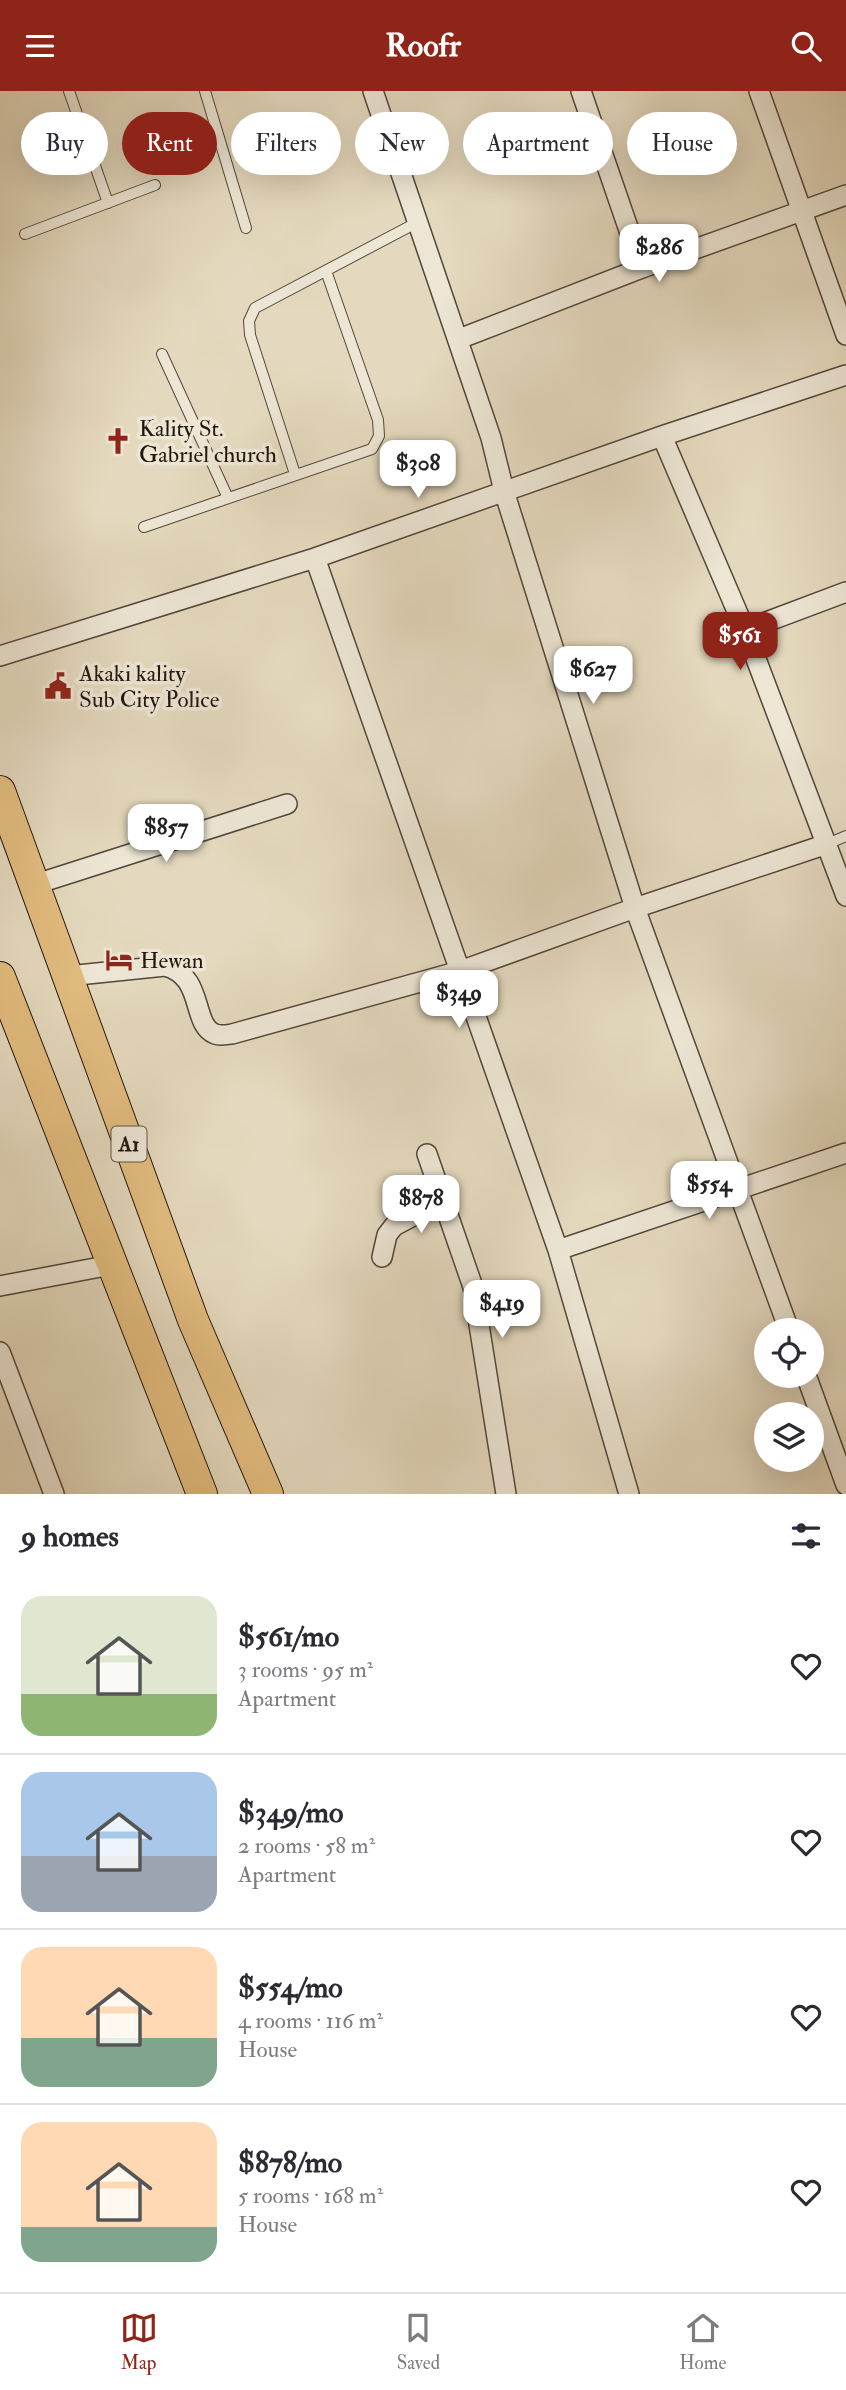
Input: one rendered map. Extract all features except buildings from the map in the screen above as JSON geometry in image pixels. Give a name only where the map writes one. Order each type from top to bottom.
[{"type":"main road","name":"A1","points":[[0,791],[193,1320],[268,1494]]},
{"type":"main road","points":[[0,977],[202,1494]]},
{"type":"street","points":[[373,91],[491,438],[504,491],[635,908],[785,1318]]},
{"type":"street","points":[[581,91],[642,268]]},
{"type":"street","points":[[759,91],[846,335]]},
{"type":"street","points":[[459,339],[642,268],[846,195]]},
{"type":"street","points":[[0,656],[315,558],[662,436],[846,375]]},
{"type":"street","points":[[662,436],[745,630],[846,896]]},
{"type":"street","points":[[315,558],[558,1250],[629,1494]]},
{"type":"street","points":[[745,630],[846,592]]},
{"type":"street","points":[[33,885],[286,804]]},
{"type":"street","points":[[68,976],[165,966],[179,969],[187,979],[207,1029],[217,1035],[232,1034],[460,971],[635,908],[828,844]]},
{"type":"street","points":[[558,1250],[846,1153]]},
{"type":"street","points":[[427,1154],[473,1287],[506,1494]]},
{"type":"street","points":[[382,1257],[387,1235],[394,1226],[443,1201]]},
{"type":"street","points":[[0,1286],[111,1265]]},
{"type":"street","points":[[0,1352],[54,1494]]},
{"type":"street","points":[[811,1388],[846,1487],[830,1494]]},
{"type":"lane","points":[[69,91],[108,203]]},
{"type":"lane","points":[[205,91],[246,228]]},
{"type":"lane","points":[[25,234],[155,185]]},
{"type":"lane","points":[[295,474],[250,335],[249,321],[255,309],[418,222]]},
{"type":"lane","points":[[144,527],[372,449],[379,436],[378,420],[326,271]]},
{"type":"lane","points":[[162,354],[228,498]]},
{"type":"lane","points":[[828,844],[846,836]]},
{"type":"place","name":"Kality St. Gabriel church","points":[[118,441]]},
{"type":"place","name":"Akaki kality Sub City Police","points":[[58,686]]},
{"type":"place","name":"Hewan","points":[[119,960]]}]
